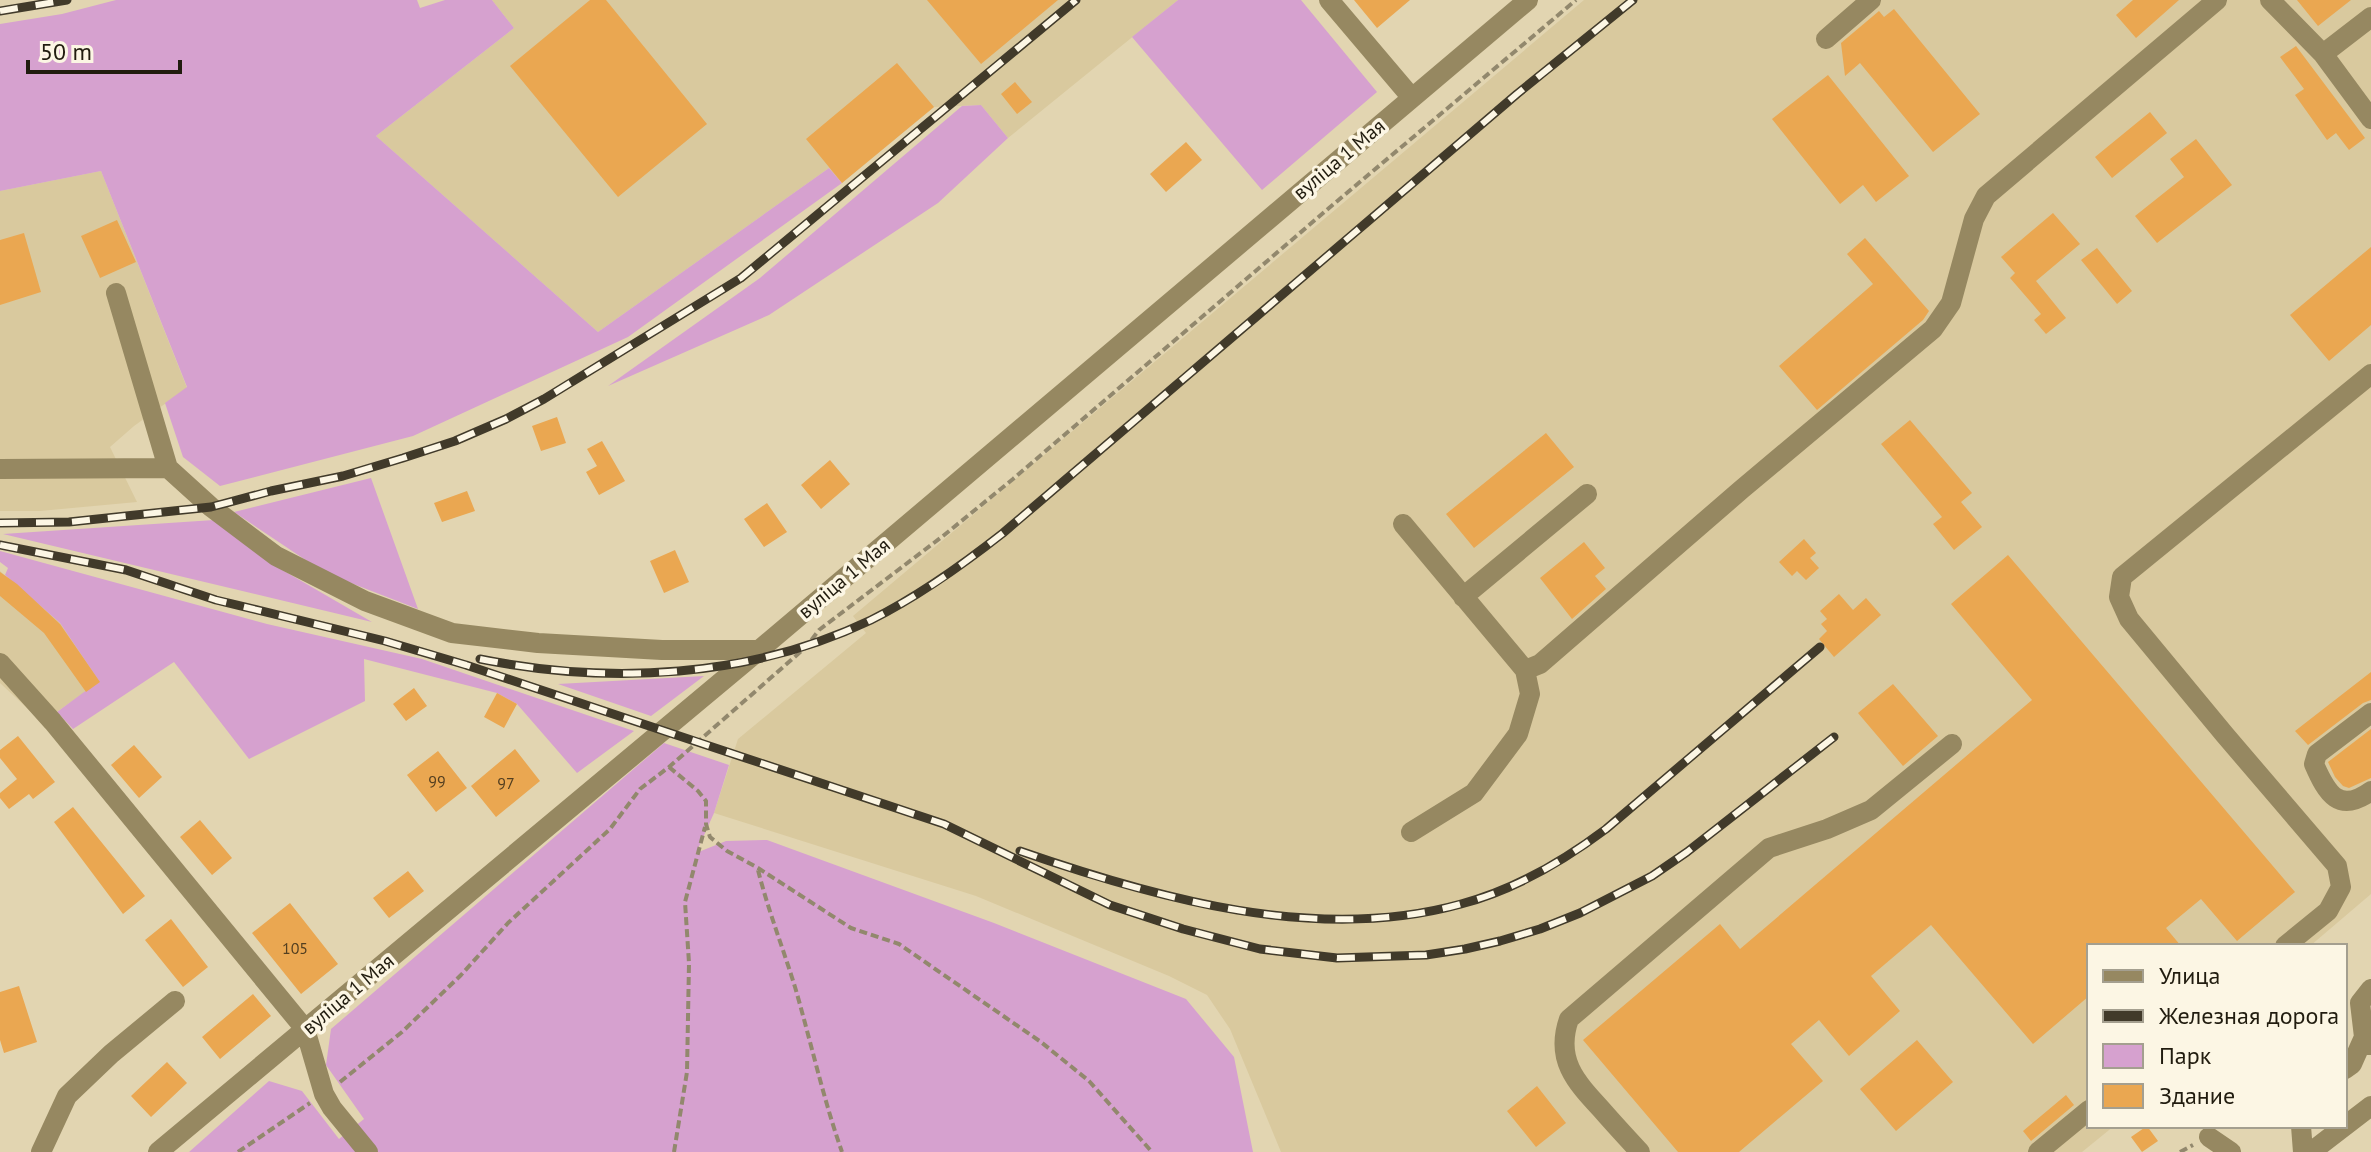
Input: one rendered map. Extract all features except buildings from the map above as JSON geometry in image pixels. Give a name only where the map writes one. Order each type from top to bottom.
[{"type":"street","points":[[1329,0],[1412,98]]},
{"type":"street","name":"вуліца 1 Мая","points":[[158,1152],[759,650],[1528,0]]},
{"type":"street","points":[[1826,39],[1871,0]]},
{"type":"street","points":[[1525,670],[1540,664],[1933,329],[1951,303],[1974,219],[1986,196],[2217,0]]},
{"type":"street","points":[[2270,0],[2323,54],[2371,119]]},
{"type":"street","points":[[2323,54],[2371,17]]},
{"type":"street","points":[[116,293],[168,468],[211,507],[276,556],[365,601],[452,633],[538,643],[662,650],[759,650]]},
{"type":"street","points":[[2287,944],[2328,911],[2341,887],[2337,866],[2129,619],[2119,597],[2122,577],[2371,374]]},
{"type":"street","points":[[0,469],[168,468]]},
{"type":"street","points":[[1463,597],[1587,494]]},
{"type":"street","points":[[1403,524],[1525,670],[1530,694],[1518,734],[1474,793],[1411,832]]},
{"type":"street","points":[[0,663],[53,722],[305,1029],[324,1094],[368,1152]]},
{"type":"street","points":[[2371,713],[2317,754],[2314,764],[2333,797],[2345,802],[2360,799],[2371,791]]},
{"type":"street","points":[[1640,1152],[1577,1083],[1566,1061],[1563,1035],[1569,1019],[1769,848],[1827,829],[1871,810],[1952,744]]},
{"type":"street","points":[[2347,1068],[2368,1041],[2360,1003],[2371,989]]},
{"type":"street","points":[[41,1152],[67,1096],[111,1054],[175,1001]]},
{"type":"street","points":[[2347,1124],[2371,1106]]},
{"type":"street","points":[[2038,1152],[2087,1112]]},
{"type":"street","points":[[2301,1128],[2303,1152]]},
{"type":"street","points":[[2311,1152],[2342,1128]]},
{"type":"street","points":[[2209,1137],[2231,1152]]},
{"type":"path","points":[[238,1152],[324,1094],[402,1032],[461,975],[508,923],[610,829],[640,789],[806,647],[819,630],[931,546],[1013,479],[1576,0]]},
{"type":"path","points":[[669,767],[706,801],[706,824],[685,902],[689,963],[687,1072],[674,1152]]},
{"type":"path","points":[[706,824],[710,837],[727,851],[851,928],[899,944],[1041,1042],[1089,1081],[1152,1152]]},
{"type":"path","points":[[758,868],[842,1152]]},
{"type":"shaded area","points":[[492,0],[1178,0],[1008,138],[981,105],[934,107],[842,183],[829,168],[598,332],[376,136],[514,28]]},
{"type":"shaded area","points":[[1584,0],[2371,0],[2371,894],[2312,944],[2087,944],[2087,1128],[2112,1128],[2082,1152],[1281,1152],[1230,1029],[1207,995],[1169,976],[976,896],[714,813],[738,739],[866,633],[853,616]]},
{"type":"shaded area","points":[[101,171],[187,388],[110,447],[137,502],[40,511],[0,511],[0,191]]},
{"type":"shaded area","points":[[0,571],[60,623],[100,682],[42,722],[0,683]]},
{"type":"green space","points":[[116,0],[417,0],[420,8],[445,0],[492,0],[514,28],[376,136],[598,332],[829,168],[842,183],[628,337],[413,436],[220,486],[183,457],[165,403],[187,387],[101,171],[0,191],[0,24],[62,14]]},
{"type":"green space","points":[[1178,0],[1301,0],[1377,92],[1262,190],[1132,37]]},
{"type":"green space","points":[[981,105],[1008,138],[938,203],[769,315],[608,386],[760,278],[962,106]]},
{"type":"green space","points":[[371,478],[418,609],[325,573],[234,512]]},
{"type":"green space","points":[[214,520],[272,564],[372,622],[3,534]]},
{"type":"green space","points":[[0,551],[267,624],[422,659],[634,731],[577,773],[517,704],[497,693],[364,659],[365,701],[249,759],[174,662],[73,729],[57,712],[99,681],[60,623],[5,575],[8,568],[0,562]]},
{"type":"green space","points":[[704,676],[651,716],[558,684]]},
{"type":"green space","points":[[664,743],[729,765],[714,813],[696,853],[726,841],[767,840],[994,923],[1186,999],[1234,1057],[1253,1152],[189,1152],[269,1081],[302,1091],[339,1139],[364,1119],[326,1065],[331,1029]]},
{"type":"railway","points":[[0,11],[67,0]]},
{"type":"railway","points":[[0,523],[69,522],[211,507],[343,476],[455,441],[506,419],[544,399],[741,278],[1076,0]]},
{"type":"railway","points":[[480,659],[579,672],[679,671],[728,665],[825,639],[906,601],[1003,533],[1517,94],[1633,0]]},
{"type":"railway","points":[[0,545],[126,570],[216,600],[385,641],[466,665],[944,824],[1110,905],[1183,929],[1260,949],[1337,958],[1426,955],[1465,949],[1540,929],[1580,913],[1652,876],[1687,852],[1834,737]]},
{"type":"railway","points":[[1020,851],[1181,899],[1294,917],[1350,919],[1406,915],[1461,904],[1519,883],[1555,864],[1606,829],[1820,647]]}]
